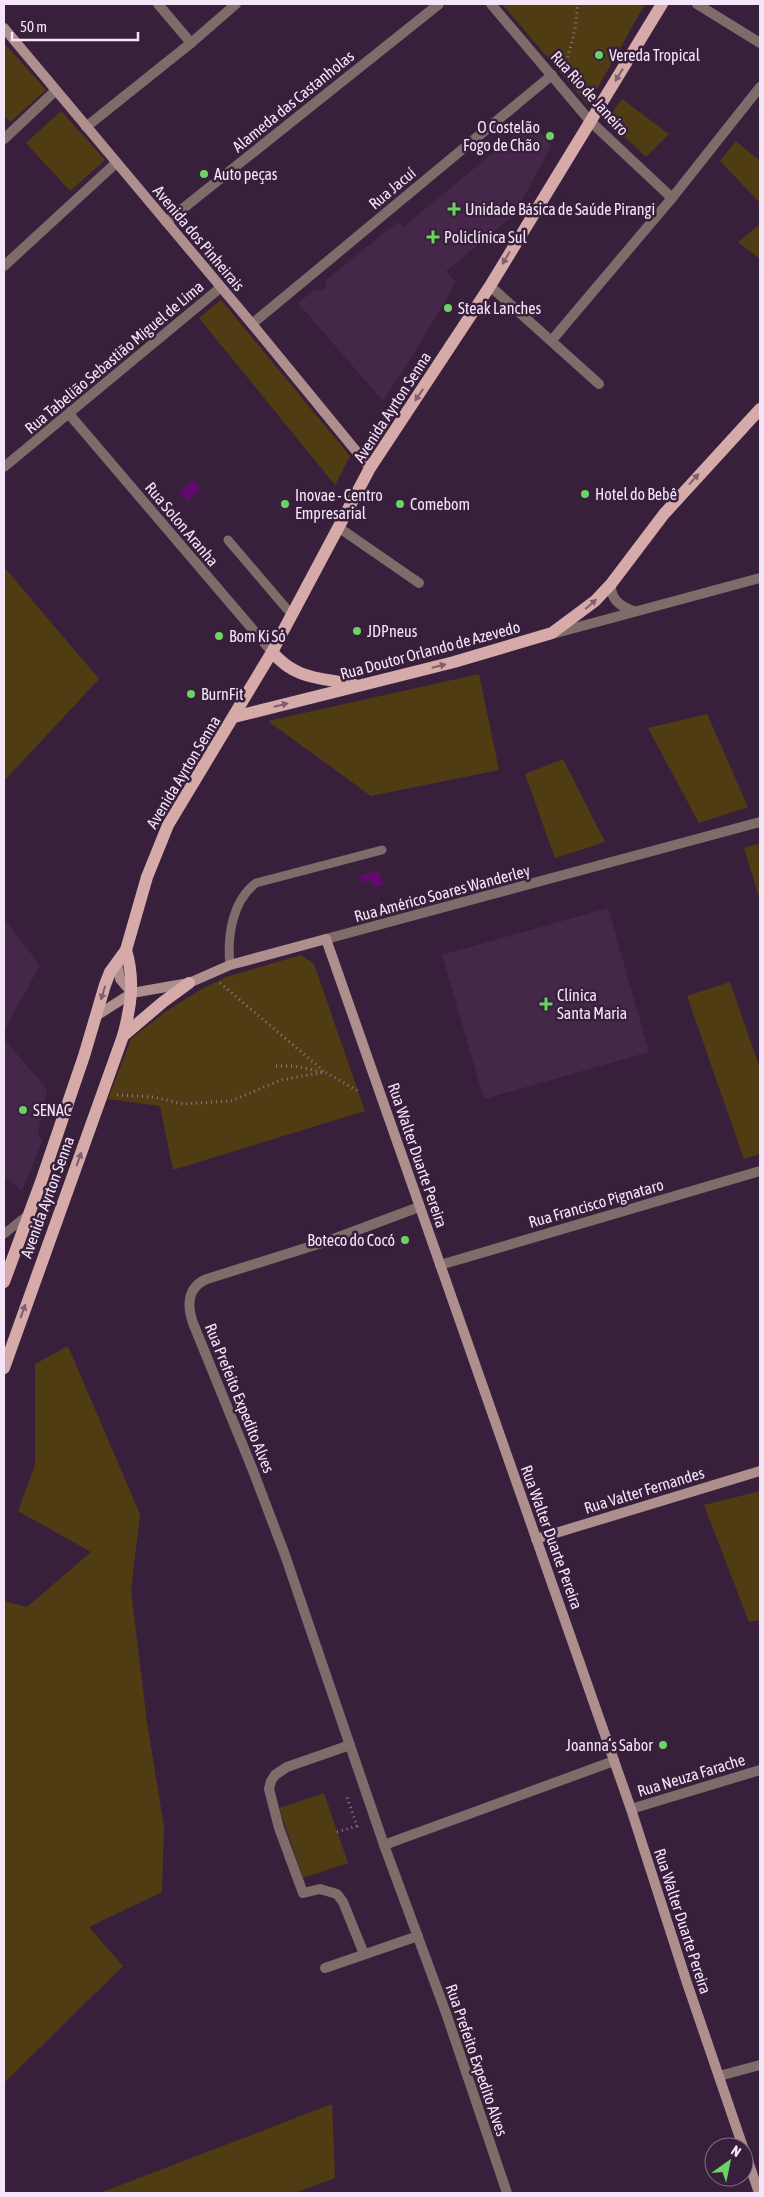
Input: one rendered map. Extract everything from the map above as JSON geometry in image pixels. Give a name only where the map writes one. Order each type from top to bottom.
[{"type":"main road","name":"Avenida Ayrton Senna","points":[[4,1282],[84,1056],[108,979],[126,950],[147,877],[168,825],[272,652],[370,468],[490,286],[662,4]]},
{"type":"main road","name":"Avenida dos Pinheirais","points":[[4,28],[370,468]]},
{"type":"main road","points":[[552,634],[595,601],[611,584],[664,514],[760,409]]},
{"type":"main road","name":"Rua Doutor Orlando de Azevedo","points":[[234,717],[454,662],[552,634]]},
{"type":"main road","points":[[272,652],[284,666],[299,674],[358,686]]},
{"type":"main road","name":"Rua Américo Soares Wanderley","points":[[96,1016],[132,994],[189,983],[230,965],[326,939]]},
{"type":"main road","name":"Rua Walter Duarte Pereira","points":[[326,939],[631,1809],[740,2137]]},
{"type":"main road","name":"Avenida Ayrton Senna","points":[[4,1368],[123,1036],[132,994],[131,966],[126,950]]},
{"type":"main road","points":[[117,962],[120,979],[132,994]]},
{"type":"main road","points":[[123,1036],[189,983]]},
{"type":"main road","name":"Rua Valter Fernandes","points":[[536,1539],[760,1471]]},
{"type":"main road","name":"Rua Walter Duarte Pereira","points":[[754,2178],[759,2193]]},
{"type":"street","points":[[158,4],[191,43]]},
{"type":"street","points":[[86,127],[191,43],[236,4]]},
{"type":"street","name":"Alameda das Castanholas","points":[[166,222],[438,4]]},
{"type":"street","name":"Rua Rio de Janeiro","points":[[491,4],[590,121],[672,198]]},
{"type":"street","points":[[696,4],[760,43]]},
{"type":"street","name":"Rua Jacuí","points":[[252,324],[552,75]]},
{"type":"street","points":[[552,340],[672,198],[760,87]]},
{"type":"street","points":[[4,139],[55,91]]},
{"type":"street","points":[[4,266],[116,163]]},
{"type":"street","points":[[490,286],[599,384]]},
{"type":"street","name":"Rua Tabelião Sebastião Miguel de Lima","points":[[4,467],[220,288]]},
{"type":"street","name":"Rua Solon Aranha","points":[[69,414],[272,652]]},
{"type":"street","points":[[338,527],[419,583]]},
{"type":"street","name":"Rua Doutor Orlando de Azevedo","points":[[552,634],[760,578]]},
{"type":"street","points":[[611,584],[611,590],[616,601],[633,611]]},
{"type":"street","name":"Rua Américo Soares Wanderley","points":[[326,939],[760,822]]},
{"type":"street","name":"Rua Francisco Pignataro","points":[[440,1265],[760,1171]]},
{"type":"street","name":"Rua Prefeito Expedito Alves","points":[[419,1207],[328,1241],[201,1281],[191,1292],[190,1300],[193,1323],[285,1555],[384,1845],[446,2013],[507,2193]]},
{"type":"street","points":[[350,1745],[280,1770],[271,1781],[268,1789],[279,1828],[302,1893],[320,1889],[337,1894],[343,1902],[364,1954]]},
{"type":"street","points":[[384,1845],[614,1761]]},
{"type":"street","name":"Rua Neuza Farache","points":[[631,1809],[760,1770]]},
{"type":"street","points":[[325,1968],[418,1936]]},
{"type":"street","points":[[719,2076],[760,2066]]},
{"type":"lane","points":[[228,540],[292,614]]},
{"type":"lane","points":[[230,965],[228,943],[234,917],[246,890],[256,883],[382,850]]},
{"type":"lane","points":[[4,1234],[29,1214]]},
{"type":"path","points":[[560,85],[575,29],[578,4]]},
{"type":"path","points":[[218,981],[325,1072],[358,1090]]},
{"type":"path","points":[[276,1066],[294,1066],[325,1072]]},
{"type":"path","points":[[112,1097],[117,1095],[153,1096],[182,1104],[231,1101],[281,1080],[325,1072]]},
{"type":"path","points":[[337,1832],[357,1826],[346,1794]]},
{"type":"shaded area","points":[[502,4],[645,4],[588,105]]},
{"type":"shaded area","points":[[4,43],[46,90],[10,122],[4,115]]},
{"type":"shaded area","points":[[622,99],[669,134],[646,157],[607,120]]},
{"type":"shaded area","points":[[61,111],[105,160],[70,191],[26,143]]},
{"type":"shaded area","name":"Policlínica Sul","points":[[532,121],[551,146],[515,214],[446,271],[456,282],[415,352],[383,401],[298,303],[314,290],[321,291],[326,287],[326,280],[398,222],[403,227]]},
{"type":"shaded area","points":[[736,141],[760,161],[760,203],[720,161]]},
{"type":"shaded area","points":[[760,224],[760,259],[738,242]]},
{"type":"shaded area","points":[[221,300],[350,456],[335,485],[199,318]]},
{"type":"shaded area","points":[[194,480],[201,489],[187,501],[179,492]]},
{"type":"shaded area","points":[[4,567],[99,679],[4,781]]},
{"type":"shaded area","points":[[479,674],[499,770],[371,796],[268,721]]},
{"type":"shaded area","points":[[707,714],[748,807],[699,823],[648,728]]},
{"type":"shaded area","points":[[563,759],[605,842],[555,858],[525,774]]},
{"type":"shaded area","points":[[760,843],[760,900],[744,848]]},
{"type":"shaded area","points":[[379,871],[384,885],[374,888],[371,880],[363,883],[360,875]]},
{"type":"shaded area","name":"Clínica Santa Maria","points":[[608,908],[649,1052],[484,1099],[442,955]]},
{"type":"shaded area","points":[[4,919],[40,965],[4,1031]]},
{"type":"shaded area","points":[[301,955],[314,964],[365,1111],[173,1170],[160,1106],[108,1099],[131,1039],[165,1012],[203,988],[229,976]]},
{"type":"shaded area","points":[[730,982],[760,1069],[760,1154],[744,1159],[687,996]]},
{"type":"shaded area","name":"SENAC","points":[[4,1039],[47,1089],[38,1132],[42,1141],[22,1191],[4,1176]]},
{"type":"shaded area","points":[[68,1346],[140,1514],[131,1591],[147,1722],[164,1827],[162,1892],[89,1927],[123,1966],[4,2083],[4,1601],[27,1607],[91,1552],[18,1511],[35,1465],[35,1364]]},
{"type":"shaded area","points":[[760,1491],[760,1620],[749,1622],[704,1505]]},
{"type":"shaded area","points":[[324,1793],[348,1863],[303,1878],[279,1808]]},
{"type":"shaded area","points":[[332,2104],[335,2178],[295,2193],[100,2193]]},
{"type":"place","name":"Vereda Tropical","points":[[599,55]]},
{"type":"place","name":"O Costelão Fogo de Chão","points":[[550,136]]},
{"type":"place","name":"Auto peças","points":[[204,174]]},
{"type":"place","name":"Unidade Básica de Saúde Pirangi","points":[[454,209]]},
{"type":"place","name":"Policlínica Sul","points":[[433,237]]},
{"type":"place","name":"Steak Lanches","points":[[448,308]]},
{"type":"place","name":"Hotel do Bebê","points":[[585,494]]},
{"type":"place","name":"Inovae - Centro Empresarial","points":[[285,504]]},
{"type":"place","name":"Comebom","points":[[400,504]]},
{"type":"place","name":"JDPneus","points":[[357,631]]},
{"type":"place","name":"Bom Ki Só","points":[[219,636]]},
{"type":"place","name":"BurnFit","points":[[191,694]]},
{"type":"place","name":"Clínica Santa Maria","points":[[546,1004]]},
{"type":"place","name":"SENAC","points":[[23,1110]]},
{"type":"place","name":"Boteco do Cocó","points":[[405,1240]]},
{"type":"place","name":"Joanna´s Sabor","points":[[663,1745]]}]
